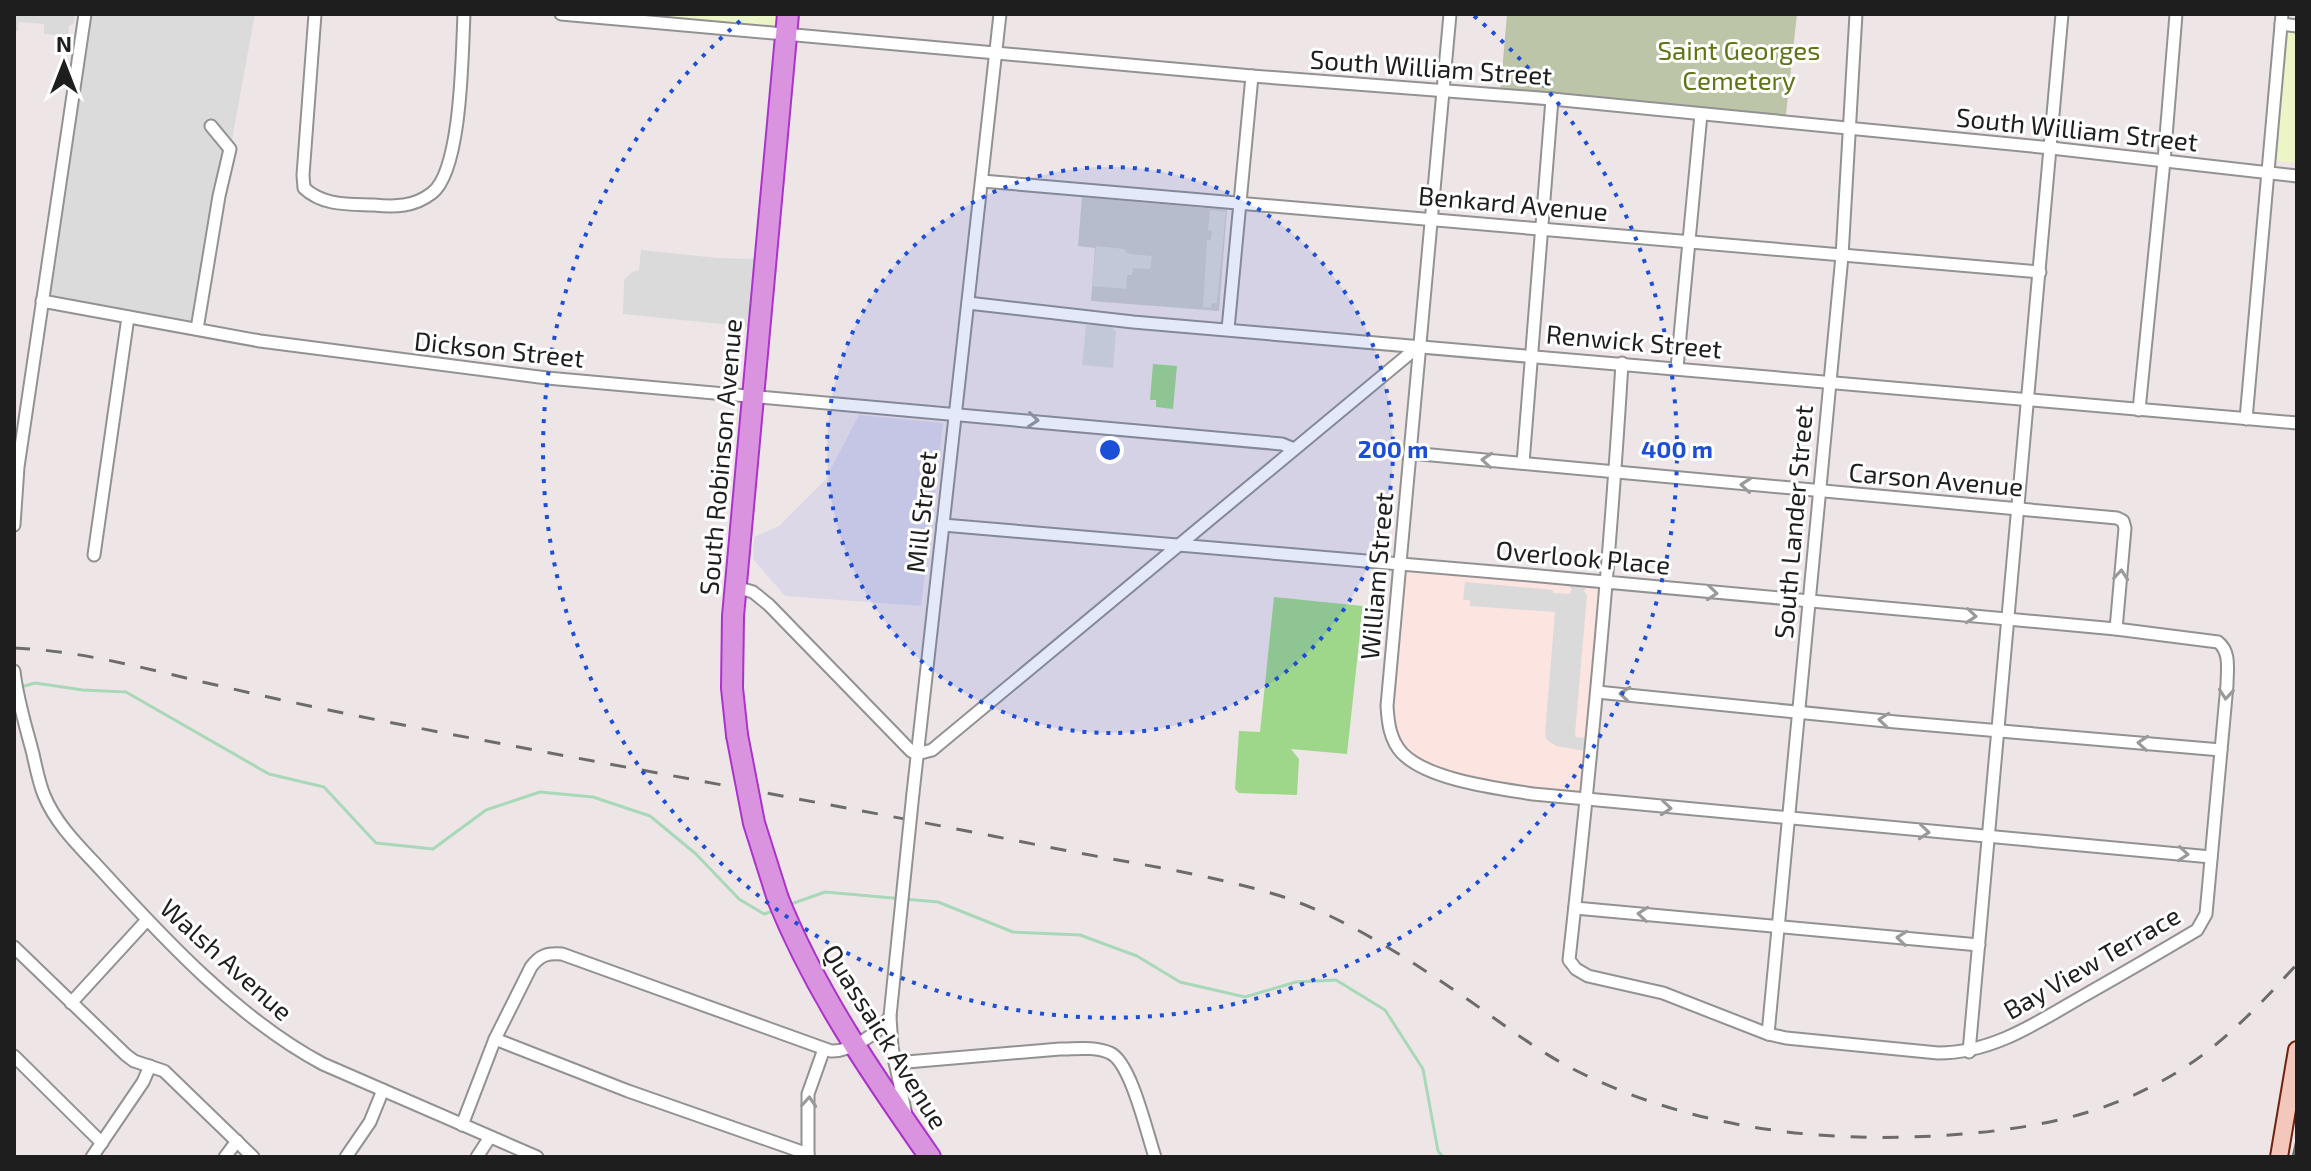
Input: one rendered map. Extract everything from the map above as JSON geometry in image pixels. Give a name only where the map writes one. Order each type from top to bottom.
[{"type":"highway","name":"South Robinson Avenue","points":[[778,899],[754,823],[737,735],[732,665],[752,396],[787,23]]},
{"type":"highway","name":"Quassaick Avenue","points":[[778,899],[827,1002],[930,1157]]},
{"type":"street","points":[[14,525],[18,467],[85,14]]},
{"type":"street","points":[[315,14],[304,188],[322,200],[397,207],[413,204],[434,193],[451,160],[464,14]]},
{"type":"street","name":"South William Street","points":[[561,14],[787,23],[996,53],[1552,99],[2051,148],[2297,176]]},
{"type":"street","name":"Mill Street","points":[[909,1127],[895,1063],[890,1016],[1000,14]]},
{"type":"street","name":"William Street","points":[[1450,14],[1387,706],[1388,728],[1402,753],[1430,771],[1499,789],[1789,820],[2211,857]]},
{"type":"street","name":"South Lander Street","points":[[1768,1034],[1842,256],[1856,14]]},
{"type":"street","points":[[1969,1052],[2062,14]]},
{"type":"street","points":[[2139,410],[2176,14]]},
{"type":"street","points":[[2246,419],[2282,19],[2297,26]]},
{"type":"street","points":[[1228,329],[1252,76]]},
{"type":"street","points":[[1523,463],[1552,99]]},
{"type":"street","points":[[1677,368],[1701,114]]},
{"type":"street","points":[[197,329],[230,149],[211,126]]},
{"type":"street","name":"Benkard Avenue","points":[[982,181],[2040,272]]},
{"type":"street","name":"Dickson Street","points":[[42,301],[260,341],[413,362],[625,386],[955,413]]},
{"type":"street","name":"Renwick Street","points":[[968,303],[1133,322],[1532,354],[2297,423]]},
{"type":"street","points":[[94,555],[128,317]]},
{"type":"street","points":[[736,587],[753,592],[769,605],[917,754],[932,750],[1420,345]]},
{"type":"street","points":[[1622,363],[1616,473],[1588,800],[1575,908],[1979,945]]},
{"type":"street","points":[[955,413],[1282,444],[1294,449]]},
{"type":"street","name":"Carson Avenue","points":[[1410,453],[2117,518],[2123,521],[2125,528],[2116,629]]},
{"type":"street","name":"Overlook Place","points":[[943,525],[2116,629],[2218,642]]},
{"type":"street","name":"Bay View Terrace","points":[[1575,908],[1571,964],[1588,976],[1647,987],[1768,1034],[1938,1053],[1969,1052],[2022,1031],[2197,930],[2206,914],[2227,660],[2224,647],[2218,642]]},
{"type":"street","name":"Walsh Avenue","points":[[14,671],[19,702],[45,798],[62,827],[147,920],[259,1024],[290,1046],[537,1157]]},
{"type":"street","points":[[1597,692],[2221,750]]},
{"type":"street","points":[[71,1003],[147,920]]},
{"type":"street","points":[[14,947],[126,1055],[164,1071],[253,1157]]},
{"type":"street","points":[[462,1125],[495,1039],[531,967],[538,958],[550,953],[562,954],[838,1052],[881,1027],[890,1016]]},
{"type":"street","points":[[495,1039],[808,1156],[808,1094],[824,1049]]},
{"type":"street","points":[[895,1063],[1072,1049],[1100,1050],[1120,1060],[1155,1157]]},
{"type":"street","points":[[2279,1157],[2297,1050]]},
{"type":"street","points":[[14,1056],[102,1143]]},
{"type":"street","points":[[92,1157],[143,1082],[150,1066]]},
{"type":"street","points":[[346,1157],[370,1122],[383,1090]]},
{"type":"street","points":[[477,1157],[490,1137]]},
{"type":"street","points":[[225,1157],[237,1141]]},
{"type":"shaded area","points":[[14,14],[75,14],[68,36],[44,34],[44,24],[19,22],[18,31],[14,31]]},
{"type":"shaded area","points":[[85,14],[255,14],[197,329],[42,301]]},
{"type":"shaded area","points":[[1082,197],[1227,210],[1219,311],[1091,301],[1095,248],[1078,246]]},
{"type":"shaded area","points":[[1210,210],[1226,212],[1217,303],[1212,303],[1211,308],[1203,307],[1207,240],[1211,240],[1212,231],[1208,230]]},
{"type":"shaded area","points":[[1096,246],[1152,256],[1150,269],[1133,268],[1132,275],[1127,275],[1126,289],[1092,286]]},
{"type":"shaded area","points":[[641,250],[757,259],[751,327],[623,314],[624,280],[639,270]]},
{"type":"shaded area","points":[[1091,322],[1113,324],[1116,331],[1113,368],[1082,365],[1086,325],[1091,325]]},
{"type":"shaded area","points":[[859,415],[943,423],[921,606],[785,596],[753,559],[754,537],[779,526],[825,480]]},
{"type":"shaded area","points":[[1400,564],[1606,583],[1588,800],[1430,771],[1402,753],[1387,706]]},
{"type":"shaded area","points":[[1465,582],[1569,594],[1572,590],[1570,586],[1586,588],[1575,734],[1576,737],[1586,738],[1585,751],[1556,746],[1547,740],[1545,734],[1555,612],[1470,606],[1470,600],[1463,600]]},
{"type":"green space","points":[[575,14],[788,14],[786,33]]},
{"type":"green space","name":"Saint Georges Cemetery","points":[[1507,14],[1797,14],[1785,123],[1500,95]]},
{"type":"green space","points":[[2287,32],[2297,33],[2297,163],[2277,161]]},
{"type":"green space","points":[[1153,364],[1177,366],[1173,409],[1156,407],[1156,400],[1150,400]]},
{"type":"green space","points":[[1274,597],[1363,606],[1347,754],[1291,749],[1299,759],[1297,795],[1239,793],[1235,789],[1239,731],[1260,732]]},
{"type":"waterway","points":[[21,687],[35,683],[126,692],[269,774],[324,787],[376,843],[433,849],[486,810],[540,792],[593,797],[650,816],[696,854],[739,899],[764,914],[773,911]]},
{"type":"waterway","points":[[791,904],[825,892],[938,902],[1013,932],[1080,935],[1137,956],[1180,982],[1245,997],[1296,982],[1336,980],[1385,1010],[1423,1069],[1438,1151],[1443,1157]]},
{"type":"railway","points":[[14,648],[96,658],[365,718],[1160,868],[1267,892],[1320,911],[1372,938],[1571,1068],[1667,1107],[1768,1129],[1819,1135],[1922,1137],[2022,1127],[2093,1111],[2138,1093],[2199,1058],[2250,1013],[2297,964]]},
{"type":"railway","points":[[2293,1157],[2297,1140]]}]
